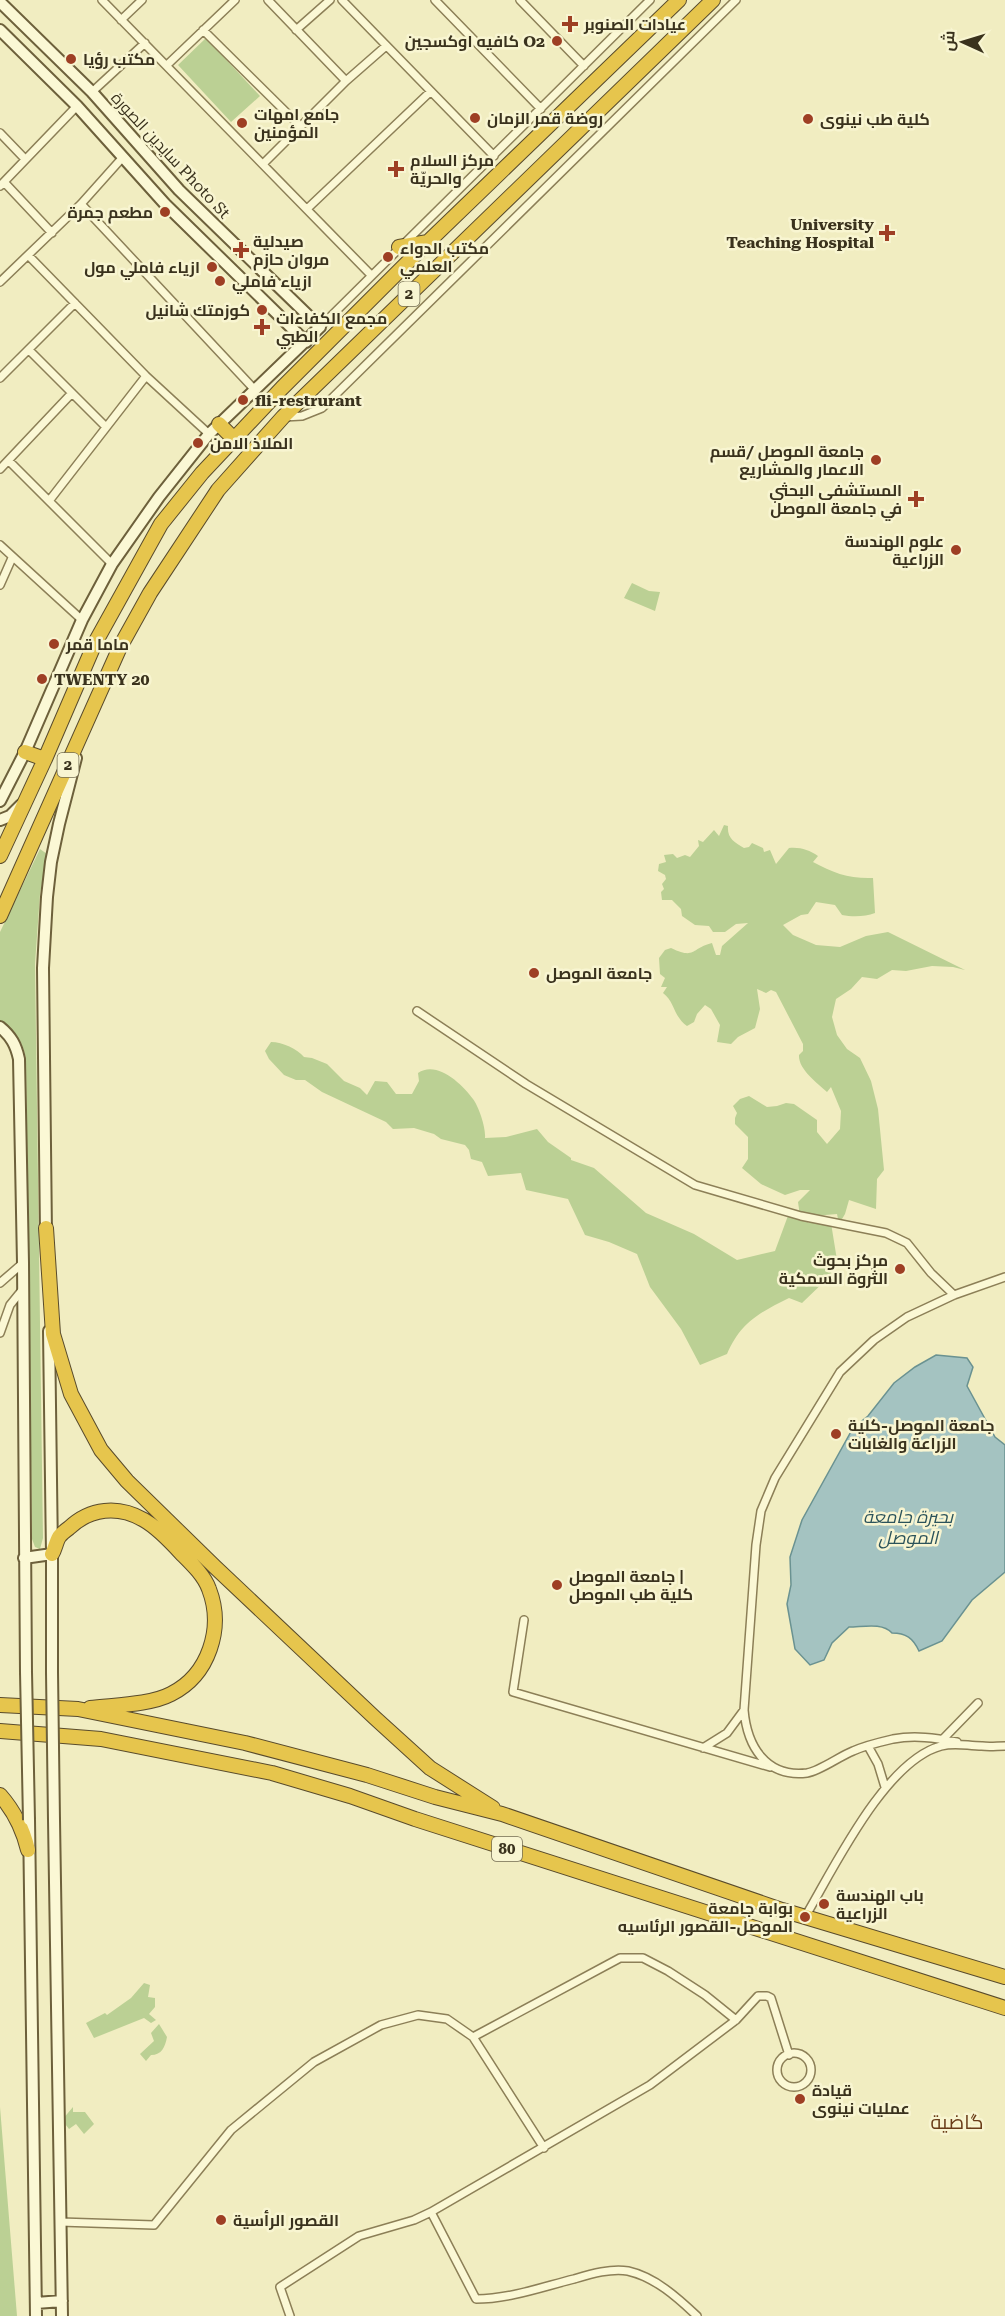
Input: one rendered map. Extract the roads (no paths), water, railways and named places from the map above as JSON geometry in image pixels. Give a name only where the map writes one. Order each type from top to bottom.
[{"type":"highway","name":"2","points":[[0,916],[136,614],[218,489],[283,417],[713,0]]},
{"type":"highway","name":"2","points":[[0,856],[95,643],[161,524],[202,472],[282,388],[428,242],[586,92],[670,3]]},
{"type":"highway","points":[[586,92],[601,108]]},
{"type":"highway","points":[[399,247],[428,242]]},
{"type":"highway","points":[[214,429],[234,439]]},
{"type":"highway","points":[[115,604],[136,614]]},
{"type":"highway","points":[[25,752],[45,759]]},
{"type":"highway","points":[[46,1228],[53,1334],[71,1394],[101,1450],[127,1481],[214,1567],[430,1768],[502,1814]]},
{"type":"highway","points":[[52,1554],[60,1536],[80,1518],[102,1511],[121,1510],[144,1520],[164,1534],[205,1581],[214,1606],[214,1628],[210,1652],[194,1678],[170,1695],[138,1702],[78,1709]]},
{"type":"highway","name":"80","points":[[0,1705],[78,1709],[245,1743],[367,1775],[435,1797],[502,1814],[754,1901],[1005,1977]]},
{"type":"highway","name":"80","points":[[0,1731],[101,1739],[272,1773],[350,1796],[415,1819],[1005,2008]]},
{"type":"highway","points":[[0,1795],[17,1817],[28,1850]]},
{"type":"main road","name":"سايدين الصورة Photo St","points":[[0,2],[92,92],[179,190],[320,327]]},
{"type":"main road","points":[[0,30],[77,106],[165,204],[306,342]]},
{"type":"main road","points":[[0,801],[25,752],[82,620],[112,564],[159,497],[214,429],[320,327]]},
{"type":"main road","points":[[62,2316],[43,968],[51,862],[85,728]]},
{"type":"main road","points":[[0,820],[10,816],[27,798]]},
{"type":"main road","points":[[0,1027],[11,1037],[19,1059],[36,2316]]},
{"type":"main road","points":[[24,1558],[52,1554]]},
{"type":"main road","points":[[36,2303],[62,2301]]},
{"type":"street","points":[[102,0],[371,274]]},
{"type":"street","points":[[121,20],[142,0]]},
{"type":"street","points":[[167,65],[235,0]]},
{"type":"street","points":[[268,0],[346,81]]},
{"type":"street","points":[[296,30],[330,0]]},
{"type":"street","points":[[342,0],[494,156]]},
{"type":"street","points":[[435,0],[541,109]]},
{"type":"street","points":[[320,327],[650,0]]},
{"type":"street","points":[[283,417],[302,417],[322,408],[736,0]]},
{"type":"street","points":[[525,2],[584,66]]},
{"type":"street","points":[[203,30],[300,126]]},
{"type":"street","points":[[92,92],[145,43]]},
{"type":"street","points":[[264,163],[346,81],[386,46]]},
{"type":"street","points":[[308,208],[430,92]]},
{"type":"street","points":[[52,233],[2,184],[77,106]]},
{"type":"street","points":[[0,133],[25,159]]},
{"type":"street","points":[[0,282],[81,204],[123,157]]},
{"type":"street","points":[[81,204],[255,390]]},
{"type":"street","points":[[28,255],[146,376],[214,429]]},
{"type":"street","points":[[0,378],[75,303]]},
{"type":"street","points":[[29,350],[106,427]]},
{"type":"street","points":[[49,501],[146,376]]},
{"type":"street","points":[[0,469],[72,393]]},
{"type":"street","points":[[9,461],[112,564]]},
{"type":"street","points":[[0,545],[82,620]]},
{"type":"street","points":[[0,585],[12,558]]},
{"type":"street","points":[[417,1011],[526,1084],[695,1185],[806,1217],[886,1233],[907,1243],[931,1273],[954,1295]]},
{"type":"street","points":[[0,1282],[23,1263]]},
{"type":"street","points":[[770,1767],[754,1749],[745,1726],[744,1710],[756,1545],[761,1510],[775,1478],[840,1372],[874,1340],[907,1317],[954,1295],[1005,1277]]},
{"type":"street","points":[[0,1333],[10,1305],[23,1289]]},
{"type":"street","points":[[524,1620],[513,1692],[770,1767],[809,1773],[855,1750],[892,1739],[922,1736],[981,1746],[1005,1746]]},
{"type":"street","points":[[943,1739],[978,1702]]},
{"type":"street","points":[[703,1748],[727,1733],[744,1710]]},
{"type":"street","points":[[805,1917],[885,1787],[910,1761],[938,1746],[957,1742]]},
{"type":"street","points":[[868,1746],[878,1764],[885,1787]]},
{"type":"street","points":[[473,2037],[620,1958],[643,1958],[705,1995],[736,2020]]},
{"type":"street","points":[[290,2316],[280,2287],[359,2236],[414,2220],[431,2212],[650,2085],[736,2020],[758,1996],[767,1996],[772,2002],[789,2055]]},
{"type":"street","points":[[60,2222],[154,2224],[231,2130],[314,2062],[381,2025],[418,2015],[447,2019],[473,2037],[544,2148]]},
{"type":"street","points":[[799,2054],[805,2057],[810,2062],[812,2070],[807,2080],[792,2086],[783,2084],[776,2072],[780,2061],[789,2055],[799,2054]]},
{"type":"street","points":[[431,2212],[476,2299],[496,2299],[600,2272],[627,2271],[649,2280],[674,2295],[697,2316]]},
{"type":"water","name":"بحيرة جامعة الموصل","points":[[936,1355],[967,1358],[973,1367],[967,1386],[995,1437],[1005,1445],[1005,1572],[972,1600],[942,1641],[919,1651],[908,1637],[892,1633],[883,1627],[849,1627],[832,1643],[824,1660],[810,1665],[795,1649],[787,1604],[791,1585],[790,1557],[802,1520],[853,1428],[868,1416],[894,1383]]},
{"type":"place","name":"عيادات الصنوبر","points":[[570,24]]},
{"type":"place","name":"كافيه اوكسجين O2","points":[[557,41]]},
{"type":"place","name":"مكتب رؤيا","points":[[71,59]]},
{"type":"place","name":"روضة قمر الزمان","points":[[475,118]]},
{"type":"place","name":"كلية طب نينوى","points":[[808,119]]},
{"type":"place","name":"جامع امهات المؤمنين","points":[[242,123]]},
{"type":"place","name":"مركز السلام والحريّة","points":[[396,169]]},
{"type":"place","name":"مطعم جمرة","points":[[165,212]]},
{"type":"place","name":"University Teaching Hospital","points":[[887,233]]},
{"type":"place","name":"صيدلية مروان حازم","points":[[241,250]]},
{"type":"place","name":"مكتب الدواء العلمي","points":[[388,257]]},
{"type":"place","name":"ازياء فاملي مول","points":[[212,267]]},
{"type":"place","name":"ازياء فاملي","points":[[220,281]]},
{"type":"place","name":"كوزمتك شانيل","points":[[262,310]]},
{"type":"place","name":"مجمع الكفاءات الطبي","points":[[262,327]]},
{"type":"place","name":"fli-restrurant","points":[[243,400]]},
{"type":"place","name":"الملاذ الامن","points":[[198,443]]},
{"type":"place","name":"جامعة الموصل /قسم الاعمار والمشاريع","points":[[876,460]]},
{"type":"place","name":"المستشفى البحثي في جامعة الموصل","points":[[916,499]]},
{"type":"place","name":"علوم الهندسة الزراعية","points":[[956,550]]},
{"type":"place","name":"ماما قمر","points":[[54,644]]},
{"type":"place","name":"TWENTY 20","points":[[42,679]]},
{"type":"place","name":"جامعة الموصل","points":[[534,973]]},
{"type":"place","name":"مركز بحوث الثروة السمكية","points":[[900,1269]]},
{"type":"place","name":"جامعة الموصل-كلية الزراعة والغابات","points":[[836,1434]]},
{"type":"place","name":"جامعة الموصل | كلية طب الموصل","points":[[557,1585]]},
{"type":"place","name":"باب الهندسة الزراعية","points":[[824,1904]]},
{"type":"place","name":"بوابة جامعة الموصل-القصور الرئاسيه","points":[[805,1917]]},
{"type":"place","name":"قيادة عمليات نينوى","points":[[800,2099]]},
{"type":"place","name":"القصور الرأسية","points":[[221,2220]]},
{"type":"district","name":"گاضية","points":[[957,2122]]}]
